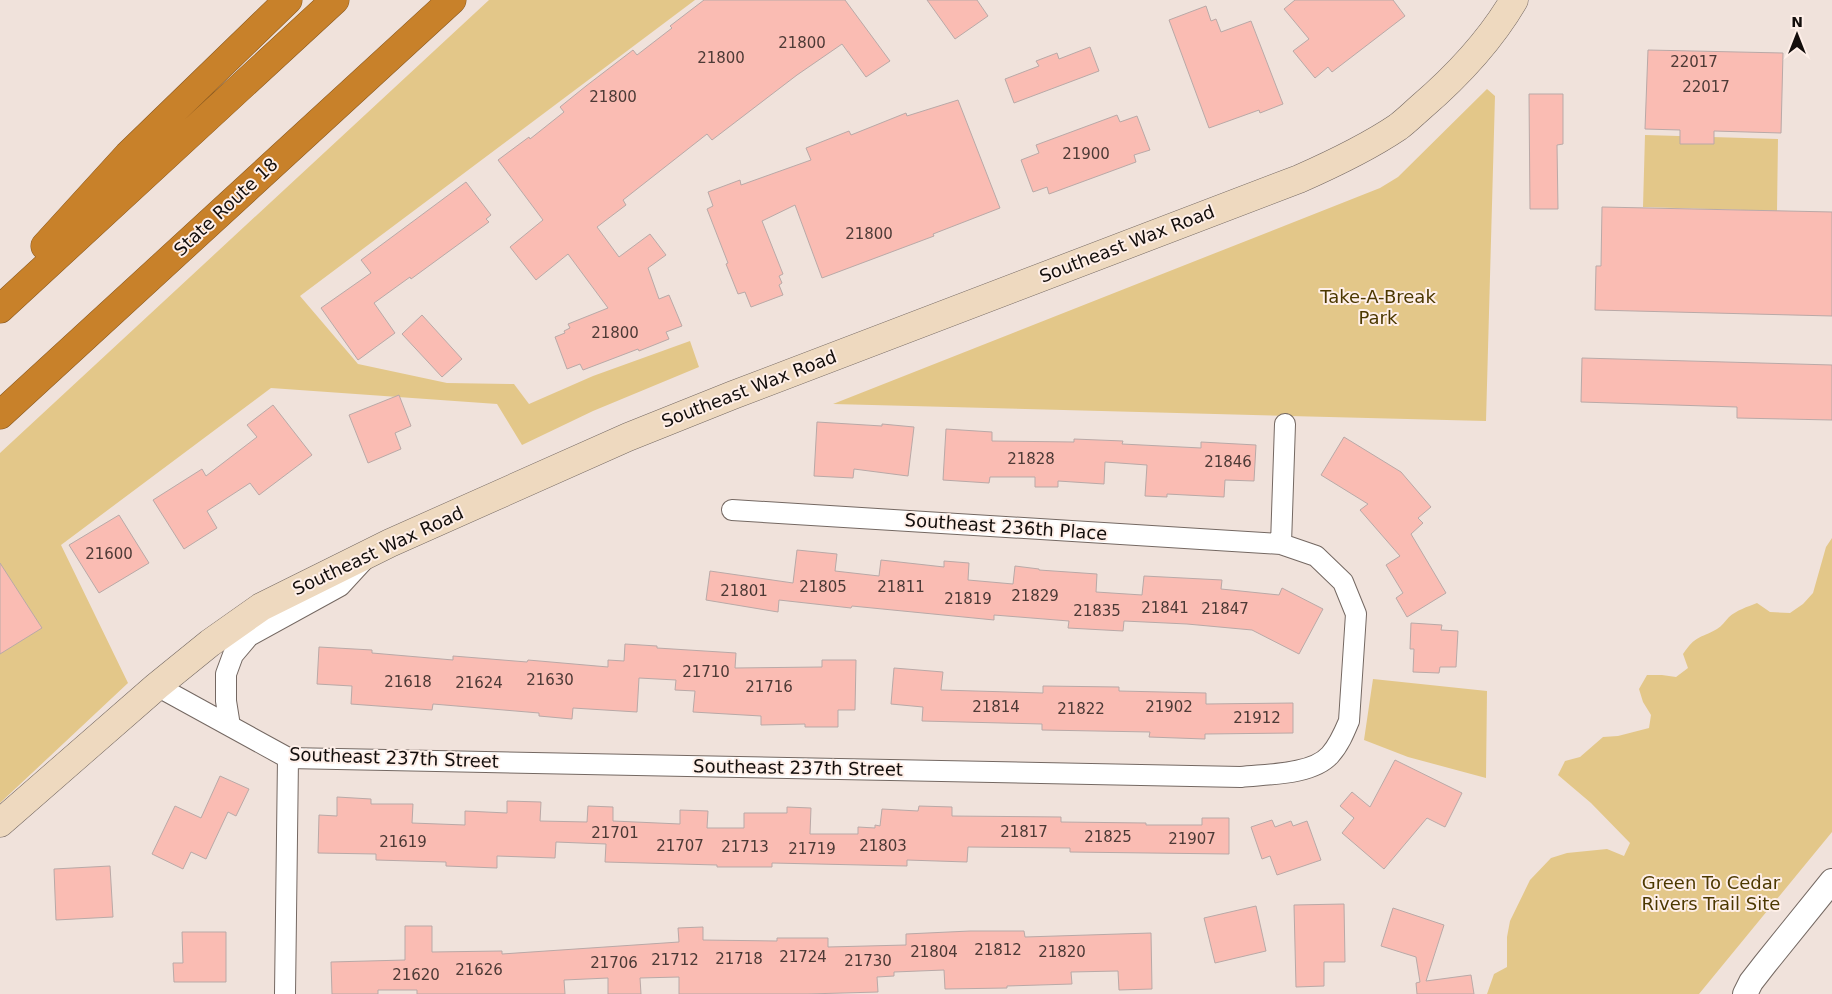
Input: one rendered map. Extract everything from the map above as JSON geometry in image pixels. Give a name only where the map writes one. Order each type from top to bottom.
[{"type":"highway","points":[[0,295],[128,156],[288,0]]},
{"type":"highway","points":[[0,309],[335,0]]},
{"type":"highway","name":"State Route 18","points":[[0,415],[452,0]]},
{"type":"main road","name":"Southeast Wax Road","points":[[0,823],[157,686],[210,643],[261,607],[368,554],[628,437],[751,388],[1299,179],[1342,160],[1398,127],[1440,91],[1477,52],[1500,23],[1514,0]]},
{"type":"street","points":[[1281,544],[1286,424]]},
{"type":"street","name":"Southeast 236th Place","points":[[732,510],[1281,544],[1316,556],[1343,582],[1356,614],[1349,721]]},
{"type":"street","points":[[230,726],[226,701],[226,674],[233,655],[249,636],[340,586],[368,554]]},
{"type":"street","name":"Southeast 237th Street","points":[[157,686],[288,758],[1241,777],[1308,769],[1329,756],[1342,737],[1349,721]]},
{"type":"street","points":[[285,994],[288,758]]},
{"type":"street","points":[[1727,994],[1748,988],[1832,881]]},
{"type":"green space","points":[[489,0],[695,0],[300,296],[358,364],[447,383],[514,384],[529,404],[593,376],[690,341],[699,367],[593,411],[522,445],[497,404],[271,388],[61,545],[128,683],[0,803],[0,453]]},
{"type":"green space","name":"Take-A-Break Park","points":[[1487,89],[1495,96],[1486,421],[833,404],[1380,188],[1398,177]]},
{"type":"green space","points":[[1645,135],[1778,139],[1777,211],[1643,207]]},
{"type":"green space","name":"Green To Cedar Rivers Trail Site","points":[[1832,538],[1832,832],[1699,994],[1487,994],[1494,974],[1507,967],[1507,937],[1510,921],[1530,880],[1551,858],[1567,853],[1607,849],[1624,856],[1630,843],[1591,803],[1558,775],[1565,761],[1580,757],[1603,737],[1618,736],[1649,728],[1651,715],[1643,702],[1639,689],[1647,675],[1676,677],[1688,668],[1683,654],[1691,643],[1719,628],[1732,615],[1757,603],[1770,612],[1790,613],[1803,604],[1813,593],[1826,547]]},
{"type":"green space","points":[[1373,679],[1487,691],[1486,778],[1408,757],[1364,740]]},
{"type":"building","points":[[704,0],[845,0],[890,61],[866,77],[842,44],[797,75],[712,140],[707,134],[623,200],[626,205],[597,227],[619,257],[650,234],[666,255],[648,268],[659,299],[669,295],[682,326],[666,332],[669,339],[639,351],[638,349],[583,370],[580,364],[567,369],[555,337],[565,333],[564,331],[570,328],[568,324],[608,308],[568,254],[536,280],[510,247],[543,220],[498,160],[529,137],[530,139],[564,112],[560,107],[586,86],[633,50],[637,55]]},
{"type":"building","points":[[927,0],[977,0],[988,16],[955,39]]},
{"type":"building","points":[[1295,0],[1393,0],[1405,16],[1332,72],[1328,67],[1315,78],[1293,51],[1309,39],[1284,9]]},
{"type":"building","points":[[1206,6],[1211,21],[1216,19],[1221,32],[1251,21],[1283,104],[1260,113],[1259,110],[1209,128],[1169,20]]},
{"type":"building","points":[[1090,47],[1099,71],[1014,103],[1005,79],[1039,66],[1036,61],[1057,53],[1059,59]]},
{"type":"building","points":[[1648,50],[1783,53],[1781,133],[1714,131],[1714,144],[1680,144],[1680,130],[1645,129]]},
{"type":"building","points":[[1529,94],[1563,94],[1563,144],[1557,145],[1558,209],[1530,209]]},
{"type":"building","points":[[958,100],[1000,208],[933,234],[934,236],[822,278],[795,205],[762,221],[783,274],[779,276],[782,283],[779,285],[783,295],[751,307],[745,292],[738,294],[707,209],[713,206],[708,192],[740,180],[741,185],[811,160],[806,148],[849,131],[851,135],[906,113],[907,116]]},
{"type":"building","points":[[1117,115],[1120,122],[1137,116],[1150,150],[1134,155],[1136,162],[1049,194],[1047,187],[1033,192],[1021,160],[1039,153],[1036,145]]},
{"type":"building","points":[[466,182],[491,215],[486,219],[489,222],[411,279],[410,277],[374,303],[395,333],[358,360],[321,308],[371,273],[361,260]]},
{"type":"building","points":[[1602,207],[1832,212],[1832,316],[1595,310],[1596,266],[1601,266]]},
{"type":"building","points":[[422,315],[462,359],[442,377],[402,334]]},
{"type":"building","points":[[1582,358],[1832,365],[1832,420],[1737,418],[1737,407],[1581,402]]},
{"type":"building","points":[[399,395],[411,426],[395,433],[401,449],[368,463],[349,415]]},
{"type":"building","points":[[273,405],[312,455],[259,495],[250,483],[207,511],[217,528],[184,549],[153,500],[202,469],[206,476],[257,437],[247,425]]},
{"type":"building","points":[[817,422],[914,427],[908,476],[854,469],[853,478],[814,476]]},
{"type":"building","points":[[946,429],[992,432],[992,441],[1074,442],[1074,439],[1123,441],[1122,444],[1201,448],[1201,442],[1256,445],[1254,481],[1225,480],[1224,497],[1167,494],[1167,497],[1145,496],[1147,465],[1105,462],[1104,484],[1058,481],[1058,487],[1035,487],[1035,477],[990,477],[989,483],[943,480]]},
{"type":"building","points":[[1344,437],[1401,472],[1431,507],[1418,518],[1423,523],[1411,534],[1446,593],[1407,617],[1396,598],[1403,593],[1386,565],[1400,556],[1360,510],[1368,504],[1321,475]]},
{"type":"building","points":[[119,515],[149,563],[99,593],[69,545]]},
{"type":"building","points":[[797,550],[837,554],[835,571],[879,576],[881,560],[944,567],[944,561],[969,563],[968,580],[1013,584],[1015,566],[1039,570],[1097,574],[1096,592],[1142,595],[1144,576],[1222,580],[1221,589],[1279,595],[1282,588],[1323,609],[1299,654],[1252,630],[1187,624],[1124,621],[1123,631],[1068,628],[1069,621],[994,615],[994,620],[779,600],[778,612],[706,600],[710,571],[793,583]]},
{"type":"building","points":[[0,563],[42,628],[0,654]]},
{"type":"building","points":[[1411,623],[1442,625],[1441,630],[1458,631],[1456,667],[1440,667],[1439,673],[1413,672],[1414,649],[1410,649]]},
{"type":"building","points":[[625,644],[736,653],[735,668],[822,667],[822,660],[856,660],[855,710],[838,710],[838,727],[805,727],[805,724],[761,725],[761,716],[693,712],[695,691],[675,690],[676,680],[639,678],[637,712],[573,708],[572,719],[539,716],[539,713],[433,704],[432,710],[351,704],[352,686],[317,684],[319,647],[372,650],[372,653],[453,660],[453,656],[608,667],[608,660],[624,661]]},
{"type":"building","points":[[894,668],[943,672],[941,690],[1043,693],[1043,686],[1119,687],[1119,691],[1206,693],[1206,704],[1293,703],[1293,733],[1205,734],[1205,739],[1149,737],[1150,732],[1042,730],[1042,724],[922,721],[923,707],[891,704]]},
{"type":"building","points":[[1395,760],[1462,793],[1445,827],[1427,818],[1384,869],[1342,833],[1354,818],[1340,806],[1352,792],[1370,807]]},
{"type":"building","points":[[220,776],[249,789],[236,816],[228,812],[206,859],[191,852],[183,869],[152,854],[175,806],[201,818]]},
{"type":"building","points":[[337,797],[371,799],[371,804],[413,804],[412,823],[465,825],[465,811],[507,813],[507,801],[541,802],[540,821],[587,822],[588,806],[613,807],[613,821],[680,824],[680,810],[708,811],[707,828],[744,828],[744,813],[787,813],[787,807],[811,808],[810,834],[858,834],[858,827],[875,828],[875,825],[880,826],[882,809],[918,811],[919,806],[952,807],[952,816],[1061,817],[1061,822],[1202,825],[1202,818],[1229,818],[1229,854],[1070,852],[1070,848],[968,847],[967,862],[907,860],[907,866],[772,863],[772,867],[717,867],[717,865],[605,862],[606,844],[556,842],[555,858],[497,856],[497,868],[446,866],[446,862],[376,860],[376,854],[318,853],[319,815],[337,816]]},
{"type":"building","points":[[1272,820],[1275,827],[1291,821],[1293,826],[1307,821],[1321,860],[1277,875],[1270,856],[1262,859],[1251,827]]},
{"type":"building","points":[[110,866],[113,917],[56,920],[54,869]]},
{"type":"building","points":[[1344,904],[1345,962],[1324,962],[1324,986],[1296,987],[1294,905]]},
{"type":"building","points":[[1256,906],[1266,951],[1215,963],[1204,918]]},
{"type":"building","points":[[1393,908],[1444,925],[1426,981],[1471,975],[1474,994],[1417,994],[1416,983],[1420,982],[1416,957],[1381,946]]},
{"type":"building","points":[[405,926],[432,926],[432,952],[502,951],[502,954],[679,942],[678,928],[703,927],[703,940],[777,941],[777,938],[828,938],[828,947],[906,945],[906,934],[970,931],[1024,931],[1025,937],[1151,933],[1152,989],[1119,990],[1118,971],[1071,972],[1072,984],[945,989],[944,970],[894,972],[894,976],[877,977],[878,992],[679,994],[679,977],[640,978],[641,994],[608,994],[608,978],[564,980],[565,994],[417,994],[417,990],[378,990],[378,994],[332,994],[331,962],[405,960]]},
{"type":"building","points":[[182,932],[226,932],[226,982],[174,982],[173,963],[183,963]]}]
